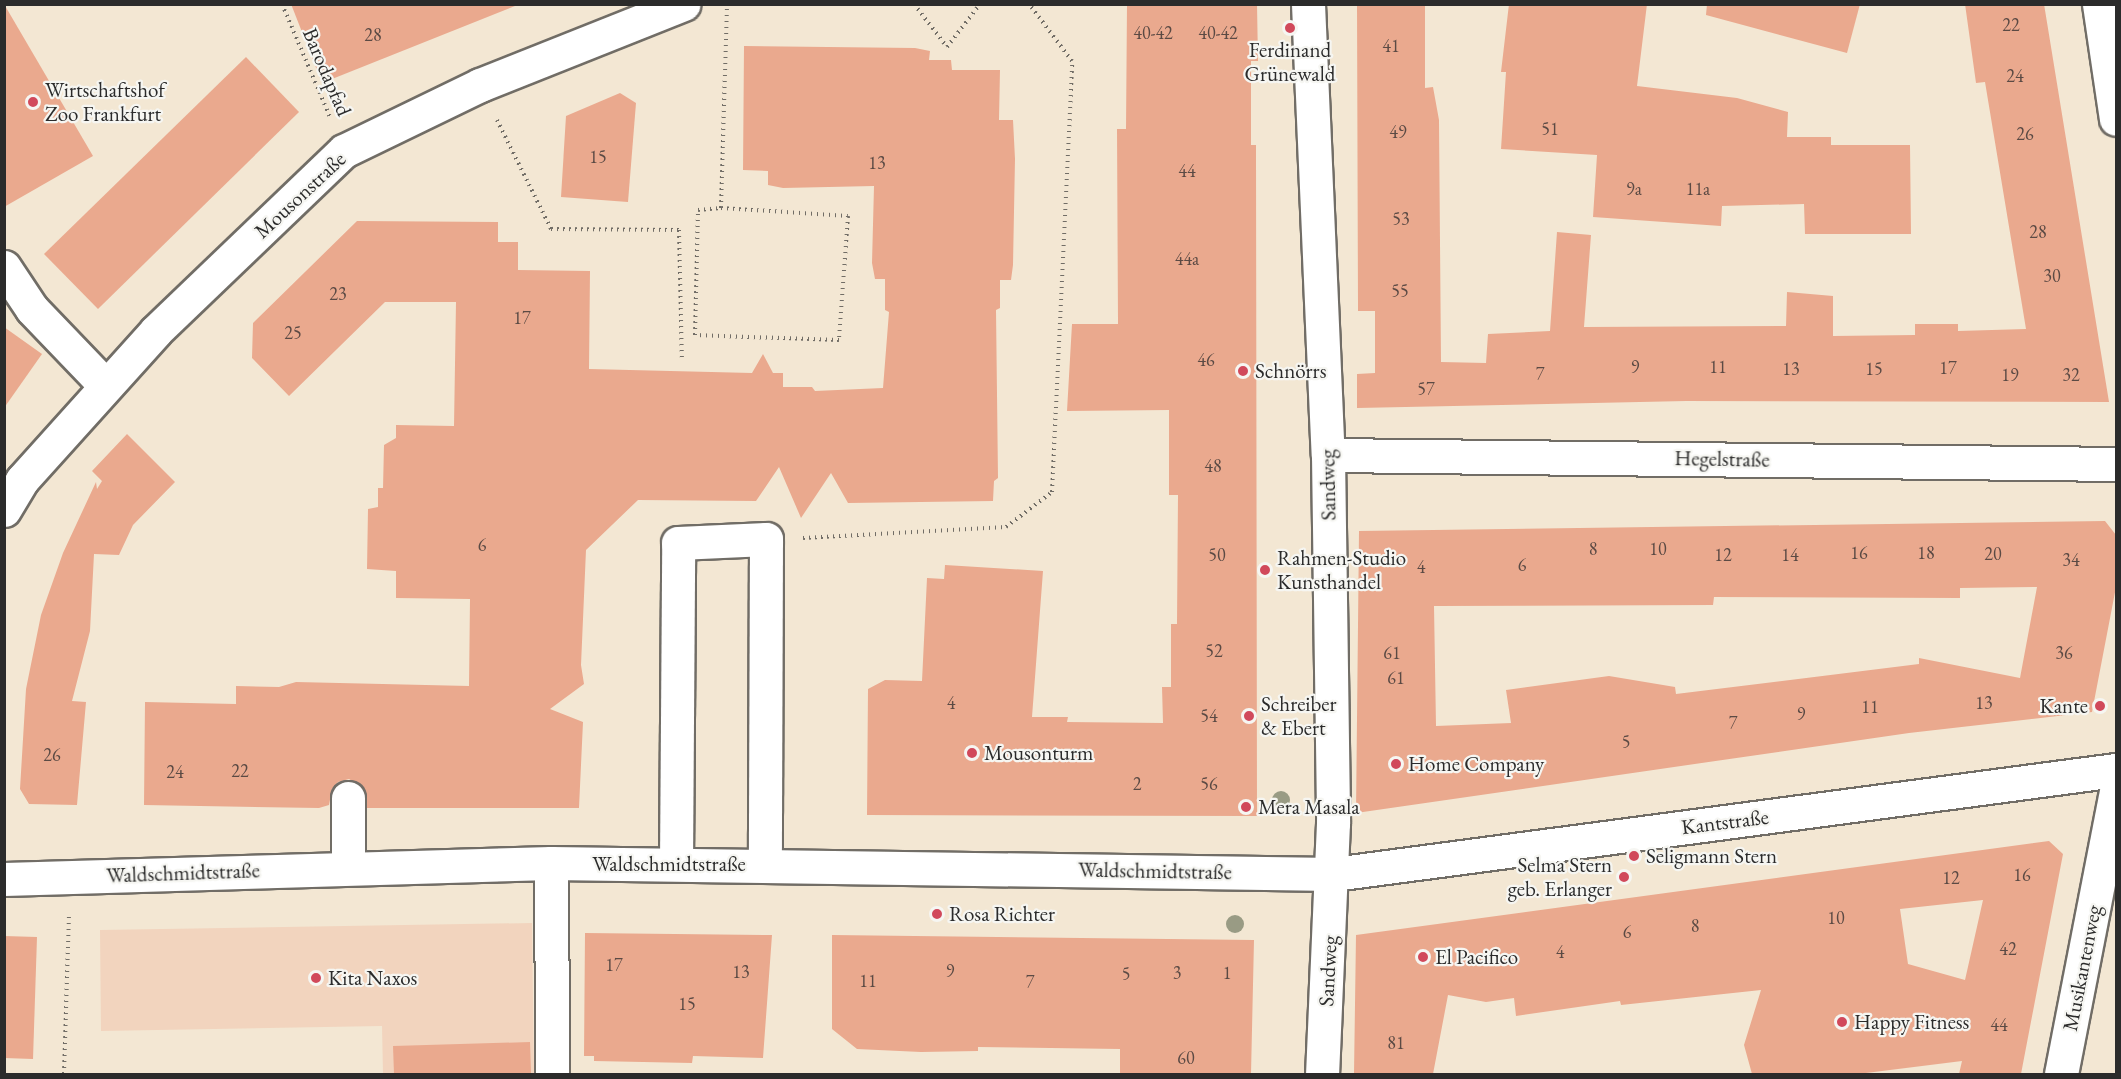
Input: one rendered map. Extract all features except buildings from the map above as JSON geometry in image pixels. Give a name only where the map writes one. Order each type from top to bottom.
[{"type":"street","name":"Mousonstraße","points":[[4,510],[22,480],[105,386],[344,151],[480,85],[684,4]]},
{"type":"street","name":"Sandweg","points":[[1308,4],[1328,455],[1334,874],[1322,1074]]},
{"type":"street","points":[[2098,4],[2116,119]]},
{"type":"street","points":[[4,267],[32,309],[105,386]]},
{"type":"street","name":"Hegelstraße","points":[[1328,455],[2116,464]]},
{"type":"street","points":[[676,864],[678,543],[766,539],[765,865]]},
{"type":"street","name":"Kantstraße","points":[[1334,874],[2116,770]]},
{"type":"street","name":"Musikantenweg","points":[[2061,1074],[2116,790]]},
{"type":"street","points":[[348,798],[348,867]]},
{"type":"street","points":[[551,863],[552,1074]]},
{"type":"street","name":"Waldschmidtstraße","points":[[4,879],[348,867],[551,863],[1334,874]]},
{"type":"path","name":"Barodapfad","points":[[282,4],[344,151]]},
{"type":"path","points":[[721,208],[727,4]]},
{"type":"path","points":[[914,4],[947,47],[980,4]]},
{"type":"path","points":[[995,4],[1018,4]]},
{"type":"path","points":[[766,539],[1006,527],[1052,492],[1072,61],[1029,4]]},
{"type":"path","points":[[480,85],[551,229],[679,230],[682,361]]},
{"type":"path","points":[[721,208],[848,216],[839,340],[695,335],[698,210],[721,208]]},
{"type":"path","points":[[64,1074],[71,876]]},
{"type":"shaded area","name":"Kita Naxos","points":[[532,923],[534,1074],[383,1074],[382,1026],[101,1031],[100,930]]},
{"type":"place","name":"Ferdinand Grünewald","points":[[1290,28]]},
{"type":"place","name":"Wirtschaftshof Zoo Frankfurt","points":[[33,102]]},
{"type":"place","name":"Schnörrs","points":[[1243,371]]},
{"type":"place","name":"Rahmen-Studio Kunsthandel","points":[[1265,570]]},
{"type":"place","name":"Kante","points":[[2100,706]]},
{"type":"place","name":"Schreiber & Ebert","points":[[1249,716]]},
{"type":"place","name":"Mousonturm","points":[[972,753]]},
{"type":"place","name":"Home Company","points":[[1396,764]]},
{"type":"place","name":"Mera Masala","points":[[1246,807]]},
{"type":"place","name":"Seligmann Stern","points":[[1634,856]]},
{"type":"place","name":"Selma Stern geb. Erlanger","points":[[1624,877]]},
{"type":"place","name":"Rosa Richter","points":[[937,914]]},
{"type":"place","name":"El Pacifico","points":[[1423,957]]},
{"type":"place","name":"Kita Naxos","points":[[316,978]]},
{"type":"place","name":"Happy Fitness","points":[[1842,1022]]}]
